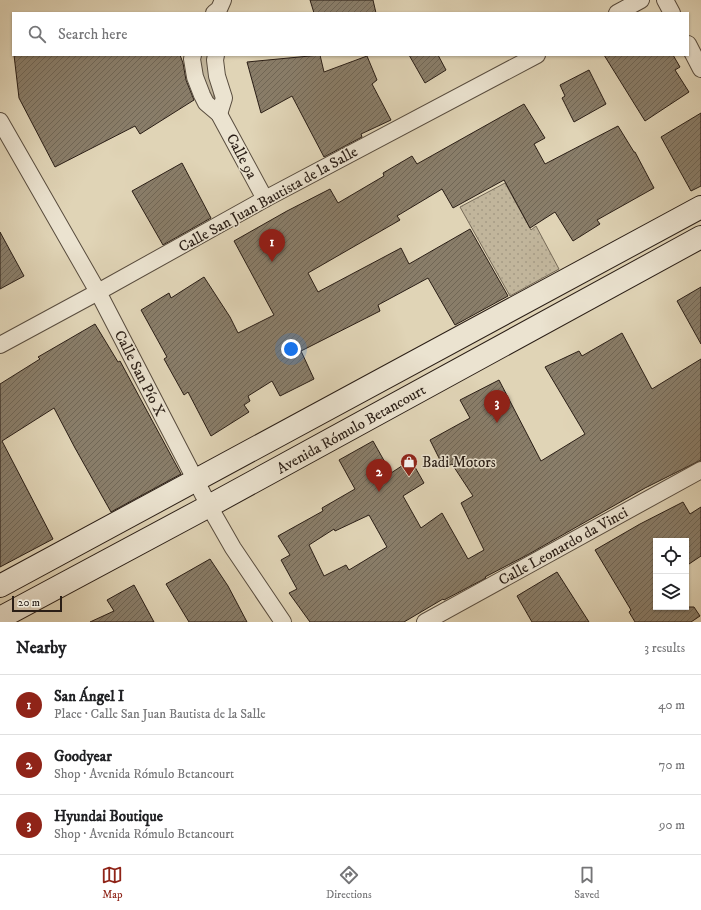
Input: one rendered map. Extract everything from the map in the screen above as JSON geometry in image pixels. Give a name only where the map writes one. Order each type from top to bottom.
[{"type":"main road","name":"Avenida Rómulo Betancourt","points":[[0,586],[701,206]]},
{"type":"main road","name":"Avenida Rómulo Betancourt","points":[[0,618],[209,506],[701,237]]},
{"type":"street","points":[[619,12],[641,0]]},
{"type":"street","points":[[665,0],[671,12]]},
{"type":"street","points":[[689,46],[701,69]]},
{"type":"street","name":"Calle 9a","points":[[193,56],[195,78],[206,103],[219,114],[265,199]]},
{"type":"street","points":[[216,56],[217,76],[224,98],[219,114]]},
{"type":"street","name":"Calle San Juan Bautista de la Salle","points":[[0,345],[265,199],[535,56]]},
{"type":"street","name":"Calle San Pío X","points":[[0,122],[98,292],[209,506],[233,548],[283,622]]},
{"type":"street","name":"Calle Leonardo da Vinci","points":[[425,622],[701,470]]},
{"type":"shaded area","points":[[198,56],[214,56],[214,103],[200,83]]},
{"type":"shaded area","points":[[505,183],[531,230],[536,226],[559,269],[510,296],[460,207]]},
{"type":"building","points":[[310,0],[373,0],[376,12],[314,12]]},
{"type":"building","points":[[14,56],[180,56],[186,80],[194,100],[140,134],[135,126],[55,167],[19,98]]},
{"type":"building","points":[[320,56],[324,72],[367,56],[377,80],[372,84],[391,120],[361,134],[362,137],[324,157],[292,96],[261,113],[247,62]]},
{"type":"building","points":[[410,56],[439,56],[446,70],[425,83]]},
{"type":"building","points":[[605,56],[674,56],[680,67],[675,70],[689,92],[645,121]]},
{"type":"building","points":[[589,70],[606,104],[574,122],[562,98],[565,96],[560,85]]},
{"type":"building","points":[[524,104],[545,138],[534,144],[545,164],[618,126],[635,152],[654,188],[597,220],[600,224],[573,241],[555,212],[530,228],[504,180],[453,208],[442,189],[397,216],[400,220],[308,273],[318,292],[401,248],[409,264],[470,229],[508,296],[455,325],[428,278],[378,305],[380,311],[301,351],[314,379],[280,396],[272,381],[248,396],[250,401],[244,405],[249,412],[211,436],[188,392],[184,395],[164,359],[167,357],[141,310],[169,293],[171,298],[204,277],[230,317],[238,333],[274,315],[234,241],[330,189],[338,203],[384,176],[383,173],[412,156],[417,164]]},
{"type":"building","points":[[701,113],[701,186],[691,191],[661,137]]},
{"type":"building","points":[[182,163],[211,218],[163,245],[132,191]]},
{"type":"building","points":[[0,232],[24,276],[0,289]]},
{"type":"building","points":[[701,287],[701,344],[677,301]]},
{"type":"building","points":[[95,324],[118,362],[120,361],[181,474],[111,512],[54,408],[2,441],[53,539],[0,567],[0,384],[40,359],[38,357]]},
{"type":"building","points":[[622,333],[652,389],[701,359],[701,460],[645,488],[529,554],[485,577],[486,578],[444,600],[443,599],[404,622],[310,622],[289,593],[297,589],[281,560],[290,555],[278,536],[323,511],[322,508],[355,489],[339,460],[373,441],[391,473],[411,460],[424,483],[403,496],[421,528],[442,513],[468,559],[484,550],[461,503],[473,496],[452,464],[444,468],[430,440],[470,418],[460,400],[499,380],[541,461],[585,434],[545,367],[579,351],[582,356]],"holes":[[[369,515],[387,547],[349,570],[346,565],[324,576],[309,545],[334,529],[335,531]]]},
{"type":"building","points":[[683,502],[690,514],[701,507],[701,556],[689,564],[689,538],[653,538],[653,610],[689,610],[689,607],[694,607],[700,616],[691,622],[635,622],[629,612],[631,610],[595,550],[640,524]]},
{"type":"building","points":[[210,559],[228,586],[247,622],[189,622],[166,584]]},
{"type":"building","points":[[557,572],[589,622],[532,622],[517,596]]},
{"type":"building","points":[[134,585],[154,622],[90,622],[114,611],[107,600]]},
{"type":"place","name":"San Ángel I","points":[[272,262]]},
{"type":"place","name":"Hyundai Boutique","points":[[497,423]]},
{"type":"place","name":"Badi Motors","points":[[409,477]]},
{"type":"place","name":"Goodyear","points":[[379,492]]}]
